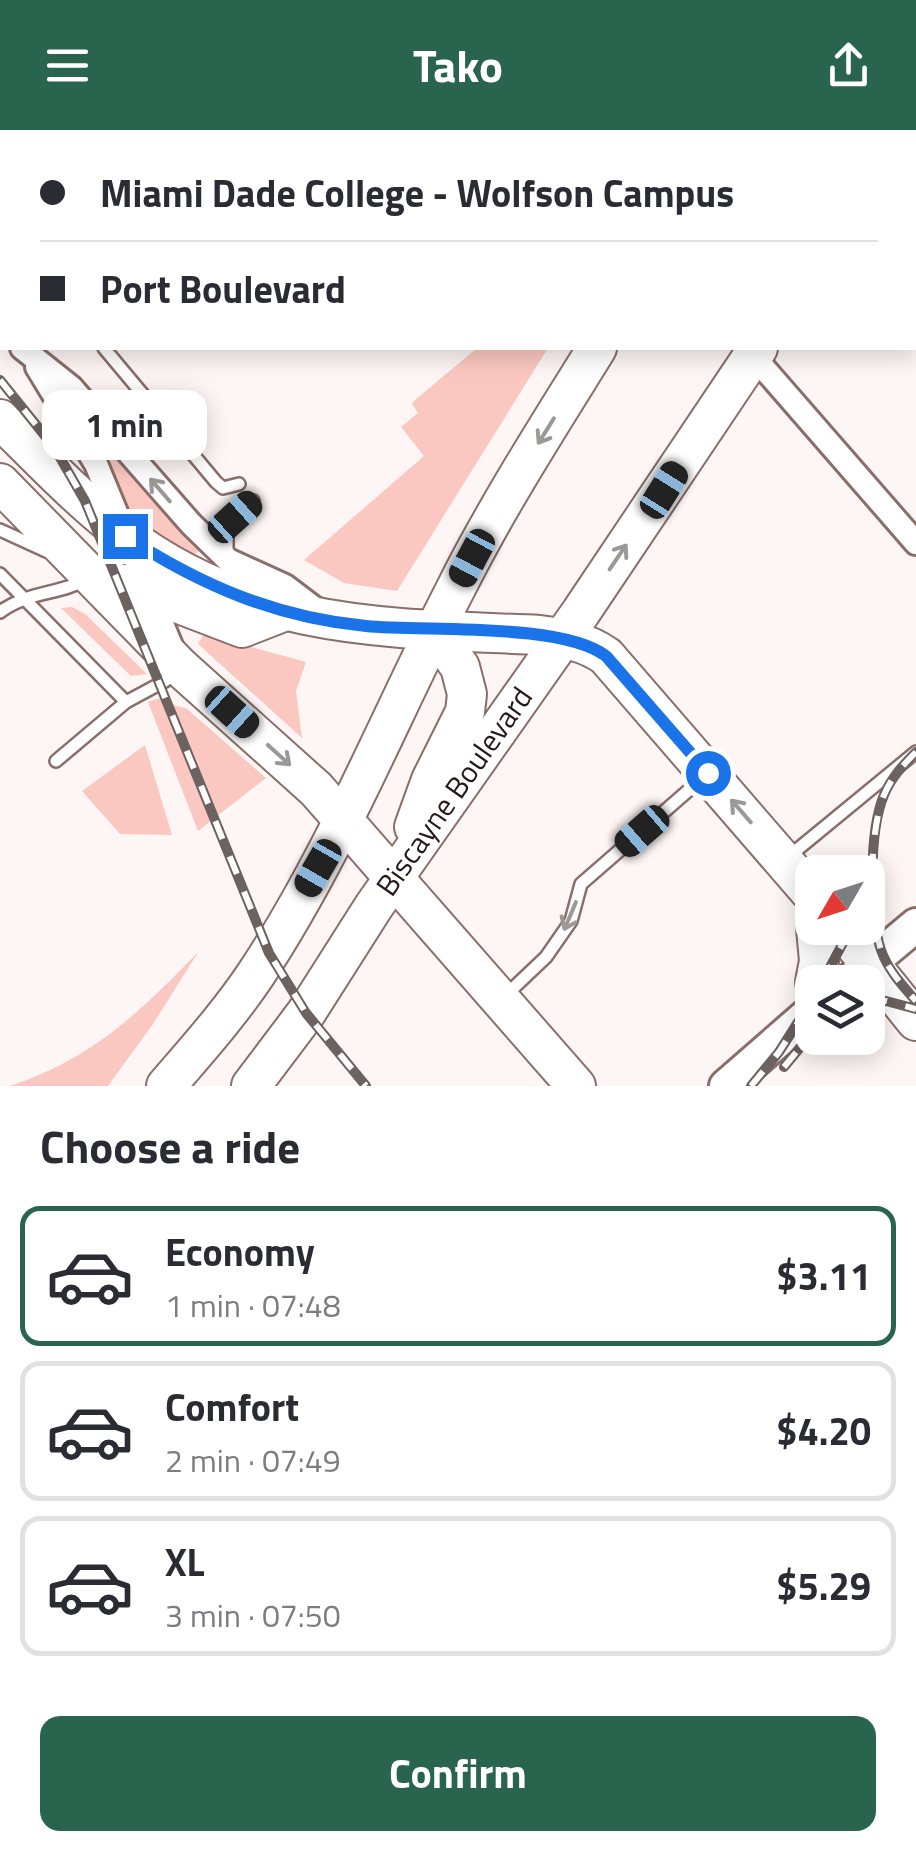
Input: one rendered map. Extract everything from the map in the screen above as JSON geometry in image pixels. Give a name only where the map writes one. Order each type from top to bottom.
[{"type":"main road","points":[[166,1086],[254,977],[344,821],[434,630],[487,530],[595,350]]},
{"type":"main road","name":"Biscayne Boulevard","points":[[251,1086],[306,1013],[563,638],[752,350]]},
{"type":"main road","points":[[0,420],[125,536],[210,584],[284,612],[362,626],[563,638],[606,656],[795,877]]},
{"type":"main road","points":[[0,483],[180,667],[308,781],[576,1086]]},
{"type":"main road","points":[[93,576],[148,592],[242,628],[284,612]]},
{"type":"main road","points":[[394,880],[431,780],[465,712],[464,677],[434,630]]},
{"type":"main road","points":[[868,965],[916,925]]},
{"type":"main road","points":[[885,995],[916,1021]]},
{"type":"main road","points":[[726,1086],[795,1017]]},
{"type":"street","points":[[752,350],[916,543]]},
{"type":"street","points":[[34,352],[57,404],[96,464],[180,667]]},
{"type":"street","points":[[34,352],[70,387],[190,524],[228,560],[285,586],[330,620]]},
{"type":"lane","points":[[106,350],[216,482],[223,488],[238,484]]},
{"type":"lane","points":[[228,560],[227,528],[253,501]]},
{"type":"lane","points":[[0,530],[93,576]]},
{"type":"lane","points":[[0,574],[126,702]]},
{"type":"lane","points":[[0,612],[23,597],[76,586],[93,576]]},
{"type":"lane","points":[[56,760],[126,702],[165,681],[180,667]]},
{"type":"lane","points":[[831,855],[916,752]]},
{"type":"lane","points":[[500,1000],[546,957],[571,921],[581,884],[708,773]]},
{"type":"shaded area","points":[[475,350],[547,350],[397,591],[344,583],[304,560],[424,456],[401,427],[418,413],[412,404]]},
{"type":"shaded area","points":[[63,394],[199,550],[193,557],[130,518],[94,438]]},
{"type":"shaded area","points":[[72,607],[85,614],[147,674],[131,676],[61,608]]},
{"type":"shaded area","points":[[204,634],[306,662],[296,691],[302,738],[198,644]]},
{"type":"shaded area","points":[[160,698],[163,703],[186,708],[266,778],[198,831],[148,702]]},
{"type":"shaded area","points":[[145,745],[172,835],[120,834],[82,791]]},
{"type":"shaded area","points":[[199,951],[108,1086],[10,1086],[90,1048],[135,1013]]},
{"type":"railway","points":[[0,380],[54,447],[85,501],[269,953],[306,1013],[366,1086]]},
{"type":"railway","points":[[916,752],[884,795],[872,872],[874,916],[881,950],[891,971],[916,1001]]},
{"type":"railway","points":[[831,965],[842,945]]},
{"type":"railway","points":[[885,1001],[916,1009]]},
{"type":"railway","points":[[751,1086],[795,1027]]},
{"type":"railway","points":[[784,1067],[795,1054]]},
{"type":"route","points":[[125,536],[174,566],[265,608],[362,626],[540,635],[585,644],[606,656],[708,773]]}]
